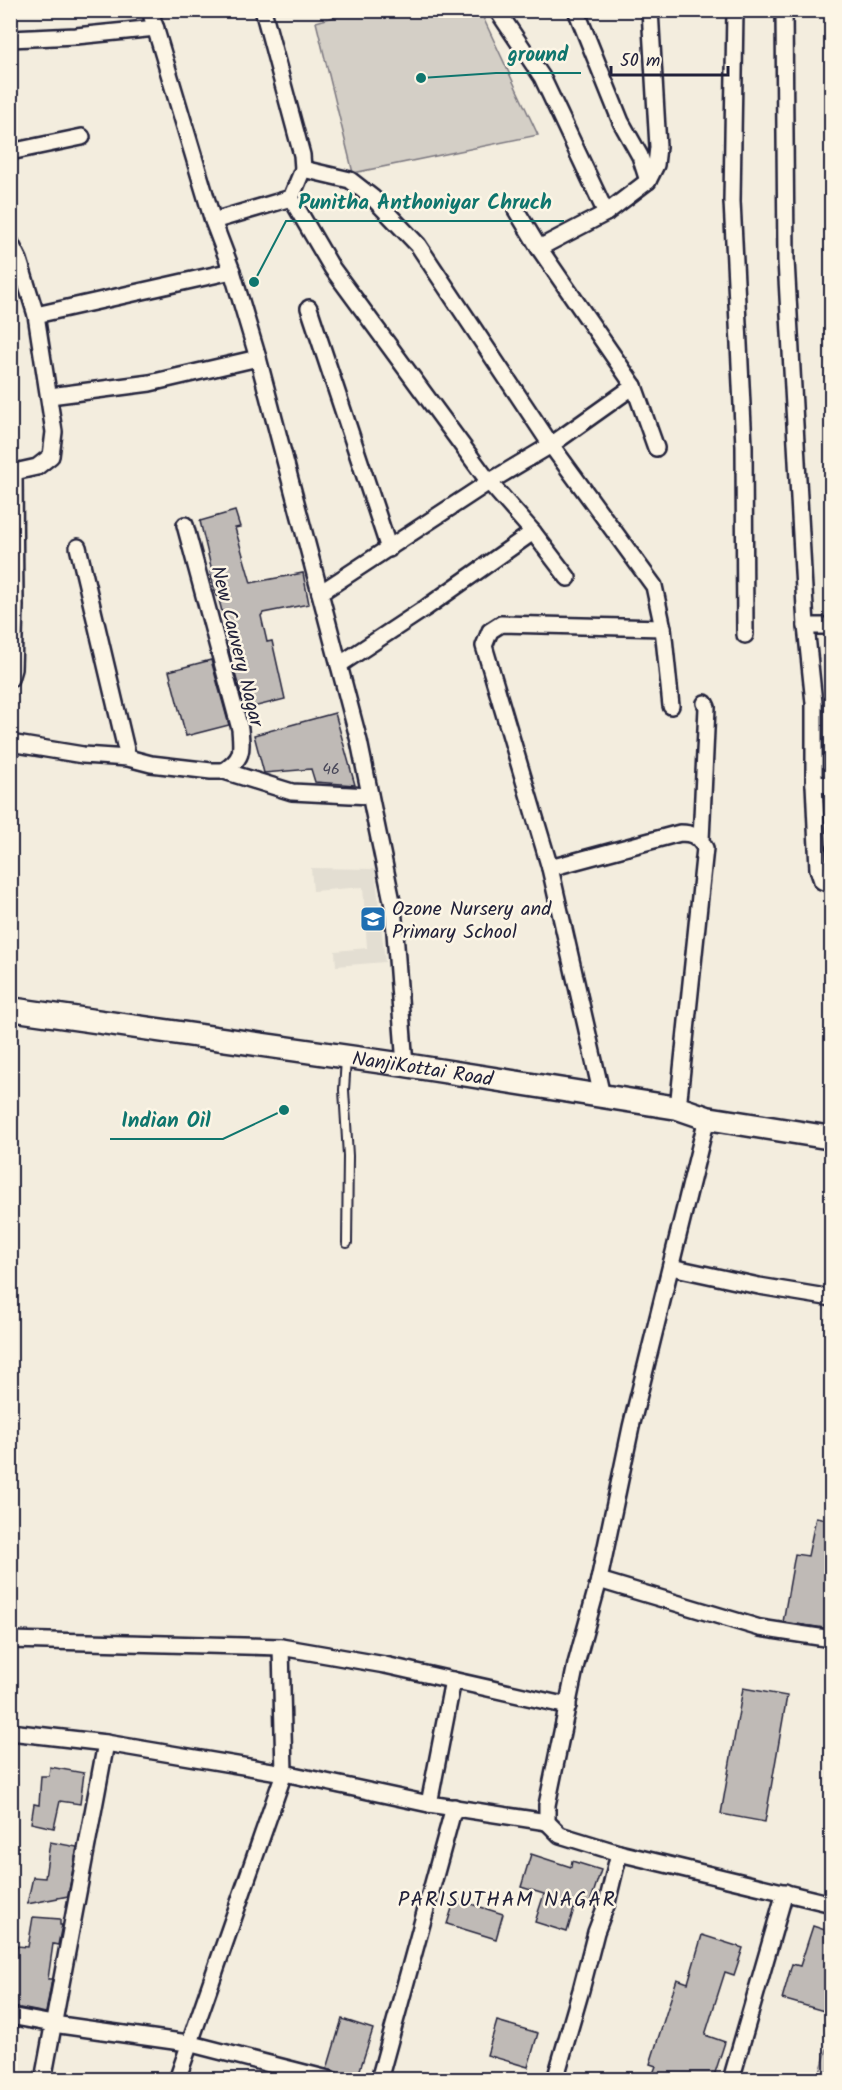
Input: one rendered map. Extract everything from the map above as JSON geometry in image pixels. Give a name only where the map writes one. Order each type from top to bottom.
[{"type":"main road","name":"NanjiKottai Road","points":[[10,1009],[405,1065],[678,1108],[707,1118],[831,1138]]},
{"type":"street","points":[[150,10],[213,221],[232,271],[258,358],[359,741],[393,906],[405,1065]]},
{"type":"street","points":[[263,10],[302,155],[303,169],[291,198]]},
{"type":"street","points":[[497,10],[542,77],[606,213]]},
{"type":"street","points":[[576,10],[617,112],[640,156],[648,181]]},
{"type":"street","points":[[539,248],[606,213],[648,181],[656,165],[658,147],[650,10]]},
{"type":"street","points":[[735,10],[732,201],[744,446],[746,634]]},
{"type":"street","points":[[784,10],[786,260],[806,626],[814,703],[814,784],[818,869],[822,881],[831,885]]},
{"type":"street","points":[[10,39],[76,36],[156,28]]},
{"type":"street","points":[[10,152],[82,137]]},
{"type":"street","points":[[303,169],[350,180],[373,198],[418,245],[551,445],[654,586],[663,628],[671,706]]},
{"type":"street","points":[[213,221],[291,198]]},
{"type":"street","points":[[291,198],[332,268],[489,482],[533,531],[568,578]]},
{"type":"street","points":[[516,210],[539,248],[634,386],[656,448]]},
{"type":"street","points":[[10,242],[19,260],[36,315],[54,432],[51,456],[37,467],[12,473],[15,606],[13,669],[10,679]]},
{"type":"street","points":[[36,315],[232,271]]},
{"type":"street","points":[[309,308],[389,549]]},
{"type":"street","points":[[50,396],[150,383],[258,358]]},
{"type":"street","points":[[320,593],[489,482],[551,445],[634,386]]},
{"type":"street","name":"New Cauvery Nagar","points":[[185,525],[240,729],[242,748],[237,762],[224,771]]},
{"type":"street","points":[[339,665],[427,607],[533,531]]},
{"type":"street","points":[[78,547],[128,758]]},
{"type":"street","points":[[602,1096],[550,868],[484,646],[490,631],[501,624],[663,628]]},
{"type":"street","points":[[806,626],[831,626]]},
{"type":"street","points":[[701,840],[708,707],[705,703]]},
{"type":"street","points":[[10,743],[83,755],[128,758],[152,764],[224,771],[292,792],[370,796]]},
{"type":"street","points":[[814,784],[831,785]]},
{"type":"street","points":[[550,868],[680,833],[691,833],[701,840],[705,848],[678,1108]]},
{"type":"street","points":[[547,1822],[547,1805],[576,1664],[599,1580],[631,1427],[707,1118]]},
{"type":"street","points":[[671,1267],[759,1286],[831,1298]]},
{"type":"street","points":[[599,1580],[760,1628],[831,1639]]},
{"type":"street","points":[[10,1640],[281,1647],[385,1665],[568,1706]]},
{"type":"street","points":[[177,2079],[284,1773],[281,1647]]},
{"type":"street","points":[[429,1804],[453,1680]]},
{"type":"street","points":[[10,1732],[106,1743],[284,1773],[429,1804],[547,1822],[560,1835],[831,1904]]},
{"type":"street","points":[[43,2079],[106,1743]]},
{"type":"street","points":[[378,2079],[454,1807]]},
{"type":"street","points":[[555,2079],[620,1852]]},
{"type":"street","points":[[731,2079],[785,1892]]},
{"type":"street","points":[[10,2016],[188,2043],[332,2079]]},
{"type":"lane","points":[[346,1056],[344,1090],[348,1156],[347,1243]]},
{"type":"shaded area","points":[[355,11],[480,11],[538,135],[353,173],[316,22]]},
{"type":"shaded area","name":"Ozone Nursery and Primary School","points":[[311,868],[375,869],[385,962],[336,966],[335,951],[367,948],[363,887],[313,891]]},
{"type":"shaded area","points":[[831,2036],[831,2079],[818,2079]]},
{"type":"building","points":[[235,511],[240,527],[235,528],[251,583],[303,573],[309,604],[263,613],[261,616],[267,642],[272,641],[285,699],[245,709],[230,656],[230,651],[232,651],[210,572],[212,571],[200,521]]},
{"type":"building","points":[[211,660],[229,725],[186,736],[169,671]]},
{"type":"building","points":[[335,713],[355,785],[315,782],[311,769],[264,773],[254,735]]},
{"type":"building","points":[[816,1517],[831,1520],[831,1629],[783,1622],[795,1554],[808,1556]]},
{"type":"building","points":[[743,1688],[787,1696],[765,1822],[721,1814]]},
{"type":"building","points":[[50,1767],[84,1773],[80,1804],[60,1801],[54,1828],[31,1823],[34,1804],[39,1805],[41,1776],[49,1776]]},
{"type":"building","points":[[50,1842],[77,1847],[68,1896],[27,1904],[33,1877],[45,1878]]},
{"type":"building","points":[[531,1854],[571,1867],[572,1861],[601,1870],[589,1906],[576,1902],[567,1932],[535,1922],[544,1894],[521,1887]]},
{"type":"building","points":[[455,1899],[503,1914],[496,1939],[447,1924]]},
{"type":"building","points":[[33,1917],[60,1919],[60,1925],[62,1925],[58,1945],[53,1944],[48,1979],[52,1979],[46,2013],[10,2006],[10,1986],[17,1946],[28,1947]]},
{"type":"building","points":[[813,1926],[831,1932],[831,2013],[782,1999],[792,1964],[800,1966]]},
{"type":"building","points":[[702,1935],[743,1948],[734,1975],[725,1972],[705,2035],[725,2042],[713,2079],[692,2079],[682,2076],[681,2079],[651,2079],[656,2066],[650,2064],[677,1979],[688,1983]]},
{"type":"building","points":[[342,2019],[373,2029],[357,2079],[327,2069]]},
{"type":"building","points":[[497,2021],[538,2033],[528,2067],[487,2055]]},
{"type":"place","name":"ground","points":[[421,78]]},
{"type":"place","name":"Punitha Anthoniyar Chruch","points":[[254,282]]},
{"type":"place","name":"Ozone Nursery and Primary School","points":[[373,919]]},
{"type":"place","name":"Indian Oil","points":[[284,1110]]},
{"type":"district","name":"PARISUTHAM NAGAR","points":[[507,1899]]}]
